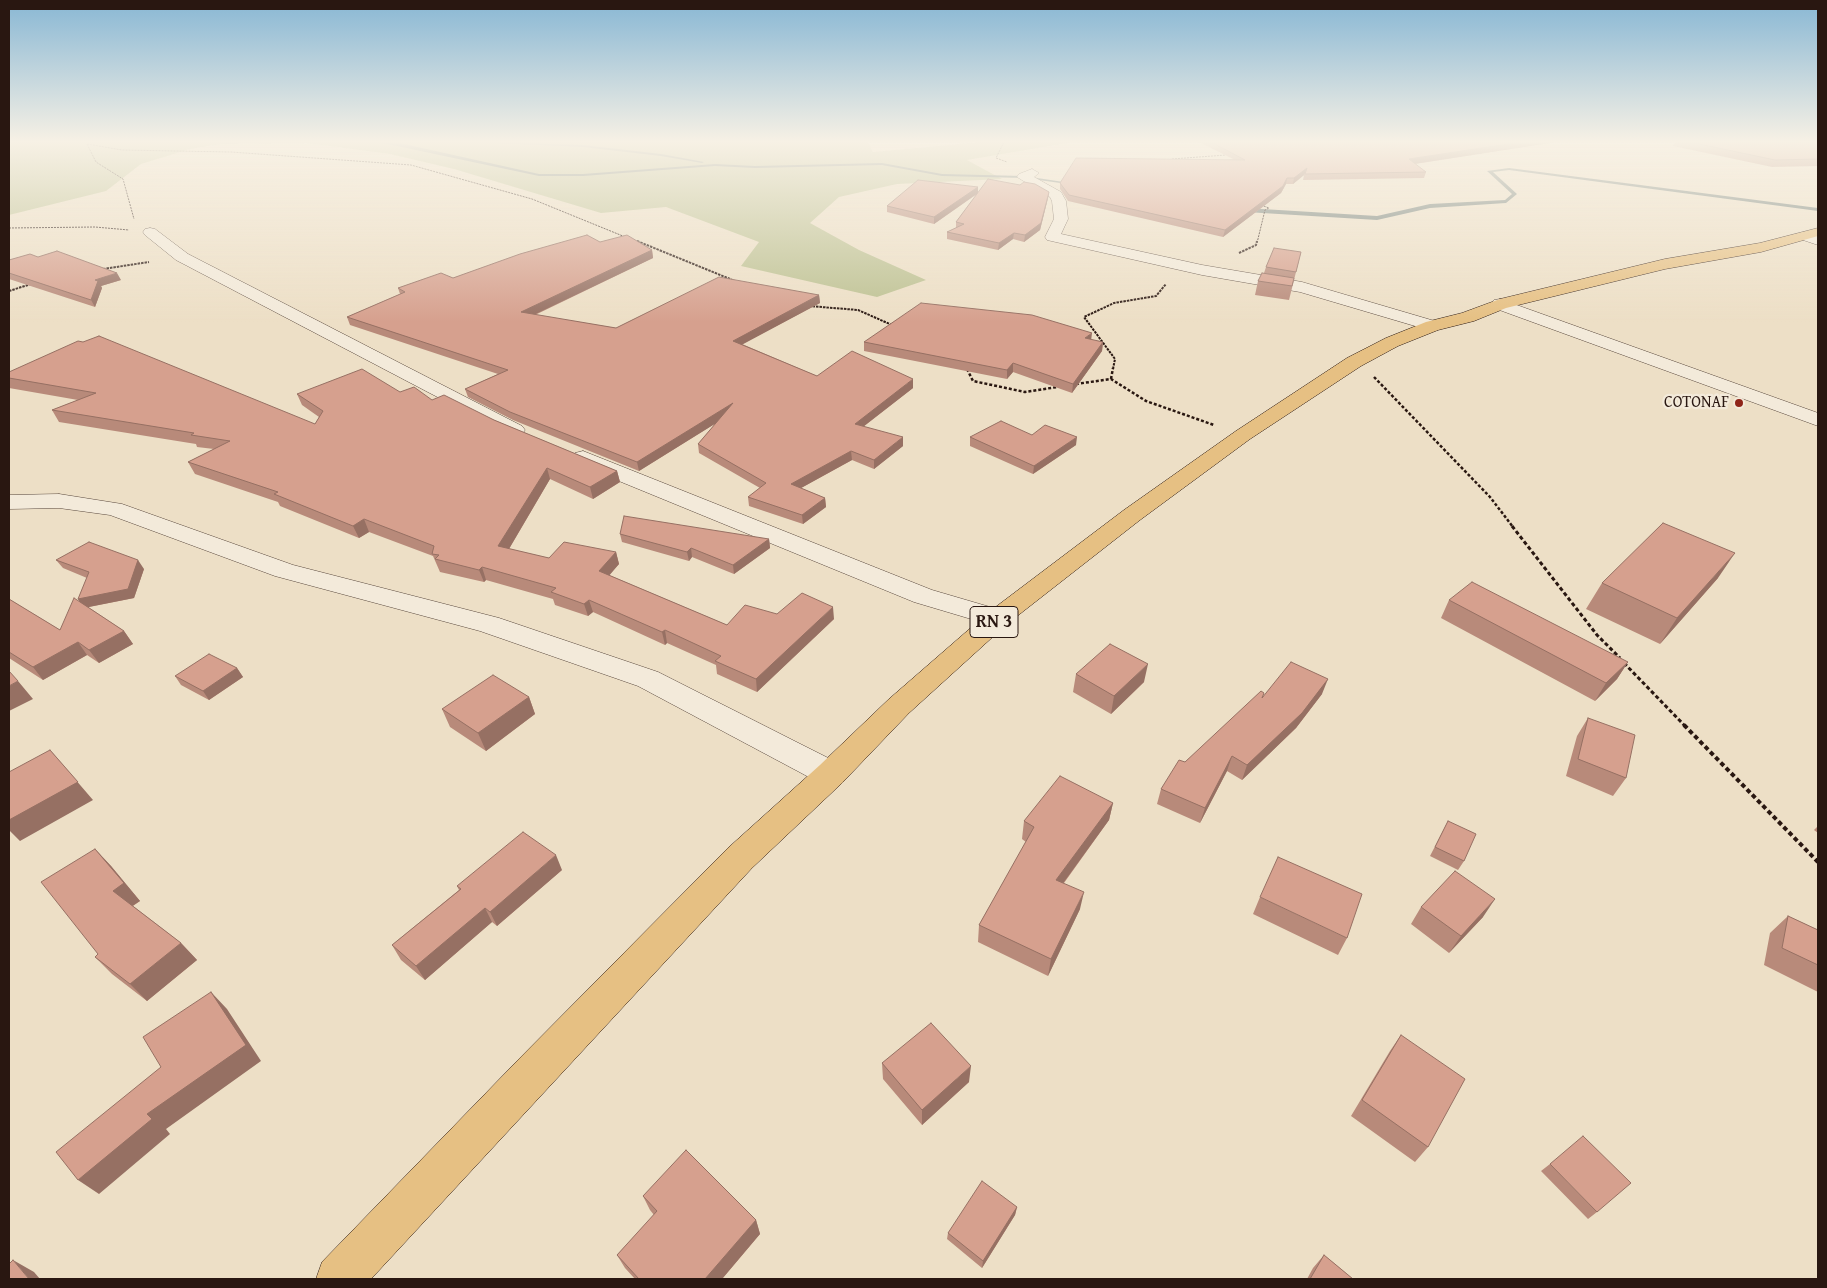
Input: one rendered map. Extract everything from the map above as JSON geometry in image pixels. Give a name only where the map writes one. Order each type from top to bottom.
[{"type":"main road","name":"RN 3","points":[[340,1279],[532,1074],[740,858],[831,774],[899,706],[998,618],[1132,515],[1243,435],[1354,362],[1392,342],[1432,326],[1468,317],[1500,304],[1665,264],[1814,237]]},
{"type":"street","points":[[1059,202],[1061,219],[1052,236],[1202,270],[1302,287],[1432,326]]},
{"type":"street","points":[[150,232],[182,257],[505,426],[533,438]]},
{"type":"street","points":[[1500,304],[1818,420]]},
{"type":"street","points":[[569,452],[924,596],[998,618]]},
{"type":"street","points":[[9,502],[59,501],[114,509],[284,572],[489,624],[648,679],[831,774]]},
{"type":"path","points":[[130,202],[135,221],[150,232]]},
{"type":"path","points":[[542,202],[739,283]]},
{"type":"path","points":[[1111,379],[1115,359],[1084,317],[1114,303],[1156,296],[1166,284],[1202,270],[1256,244],[1266,210],[1269,208],[1257,203]]},
{"type":"path","points":[[9,228],[95,227],[150,232]]},
{"type":"path","points":[[101,269],[182,257]]},
{"type":"path","points":[[9,291],[32,284]]},
{"type":"path","points":[[802,305],[858,310],[889,325],[897,326]]},
{"type":"path","points":[[1354,362],[1379,381],[1490,497],[1597,635],[1818,862]]},
{"type":"path","points":[[965,365],[973,381],[1024,392],[1063,386]]},
{"type":"path","points":[[1073,385],[1111,379],[1146,401],[1243,435]]},
{"type":"green space","points":[[9,202],[61,202],[9,215]]},
{"type":"green space","points":[[565,202],[833,202],[810,223],[859,250],[926,280],[877,297],[741,266],[759,242],[666,207],[601,213]]},
{"type":"building","points":[[892,202],[956,202],[934,217],[887,206]]},
{"type":"building","points":[[971,202],[1046,202],[1041,223],[1025,235],[1014,233],[999,243],[947,232],[964,224],[956,222]]},
{"type":"building","points":[[1101,202],[1262,202],[1225,230]]},
{"type":"building","points":[[587,235],[600,242],[627,235],[652,250],[521,312],[616,328],[719,277],[819,295],[733,341],[817,376],[852,351],[913,379],[855,424],[903,437],[874,460],[851,451],[791,484],[825,498],[802,515],[748,497],[766,483],[698,444],[733,403],[637,462],[510,412],[465,389],[508,370],[347,317],[405,292],[398,288],[441,273],[453,278],[520,254]]},
{"type":"building","points":[[1274,248],[1301,252],[1296,272],[1266,267]]},
{"type":"building","points":[[57,251],[117,273],[95,280],[98,281],[91,300],[9,273],[9,260],[30,254],[38,257]]},
{"type":"building","points":[[1262,273],[1294,278],[1292,286],[1258,281]]},
{"type":"building","points":[[921,303],[1032,315],[1092,333],[1085,338],[1103,342],[1073,384],[1013,363],[1007,370],[864,342]]},
{"type":"building","points":[[99,336],[315,424],[323,411],[297,394],[362,369],[400,392],[414,387],[432,400],[444,395],[494,420],[617,471],[590,487],[547,468],[498,546],[549,558],[564,542],[616,552],[599,571],[727,625],[745,605],[777,614],[802,593],[833,607],[756,679],[715,661],[721,656],[665,630],[662,632],[589,600],[584,604],[551,592],[556,588],[482,567],[479,570],[435,559],[439,555],[432,554],[434,546],[364,519],[353,526],[274,494],[278,492],[188,462],[230,441],[191,435],[194,433],[52,410],[96,393],[9,378],[9,372],[78,341],[83,342]]},
{"type":"building","points":[[1001,421],[1032,435],[1045,425],[1077,437],[1034,466],[970,437]]},
{"type":"building","points":[[624,516],[769,539],[733,565],[691,548],[687,552],[620,534]]},
{"type":"building","points":[[1663,523],[1735,553],[1677,618],[1602,583]]},
{"type":"building","points":[[89,542],[138,560],[128,589],[78,599],[89,572],[56,560]]},
{"type":"building","points":[[1472,582],[1628,662],[1606,683],[1449,600]]},
{"type":"building","points":[[74,598],[124,631],[89,650],[78,642],[33,667],[9,652],[9,599],[60,630]]},
{"type":"building","points":[[1110,644],[1148,664],[1114,696],[1076,674]]},
{"type":"building","points":[[209,654],[237,668],[203,691],[175,676]]},
{"type":"building","points":[[1291,662],[1328,679],[1302,713],[1247,765],[1232,756],[1205,808],[1161,789],[1179,760],[1185,762],[1261,691],[1264,693],[1262,698]]},
{"type":"building","points":[[9,671],[18,681],[9,686]]},
{"type":"building","points":[[493,675],[529,697],[478,733],[442,709]]},
{"type":"building","points":[[1588,718],[1635,735],[1626,778],[1578,759]]},
{"type":"building","points":[[50,750],[78,782],[9,820],[9,772]]},
{"type":"building","points":[[1060,776],[1113,803],[1056,880],[1084,892],[1051,959],[979,925],[1034,827],[1024,821]]},
{"type":"building","points":[[1448,821],[1476,834],[1464,861],[1435,847]]},
{"type":"building","points":[[523,832],[556,855],[490,912],[485,908],[416,966],[392,945],[461,889],[457,886]]},
{"type":"building","points":[[95,849],[124,883],[113,891],[181,943],[130,984],[95,957],[98,954],[41,882]]},
{"type":"building","points":[[1278,857],[1362,894],[1347,938],[1260,897]]},
{"type":"building","points":[[1455,871],[1495,899],[1461,936],[1421,907]]},
{"type":"building","points":[[1788,916],[1818,930],[1818,965],[1782,948]]},
{"type":"building","points":[[211,992],[246,1045],[147,1114],[152,1119],[78,1180],[56,1152],[161,1067],[143,1037]]},
{"type":"building","points":[[931,1023],[971,1066],[922,1110],[882,1063]]},
{"type":"building","points":[[1401,1035],[1465,1079],[1428,1147],[1362,1100]]},
{"type":"building","points":[[1583,1136],[1631,1183],[1597,1212],[1550,1164]]},
{"type":"building","points":[[686,1150],[756,1220],[705,1279],[639,1279],[617,1255],[657,1211],[643,1196]]},
{"type":"building","points":[[982,1181],[1017,1207],[983,1261],[948,1233]]},
{"type":"building","points":[[1324,1255],[1353,1279],[1310,1279]]},
{"type":"building","points":[[13,1260],[29,1279],[9,1279],[9,1264]]},
{"type":"waterway","points":[[1246,210],[1377,218],[1430,206],[1489,202]]},
{"type":"waterway","points":[[1759,202],[1818,210]]},
{"type":"place","name":"COTONAF","points":[[1739,403]]}]
